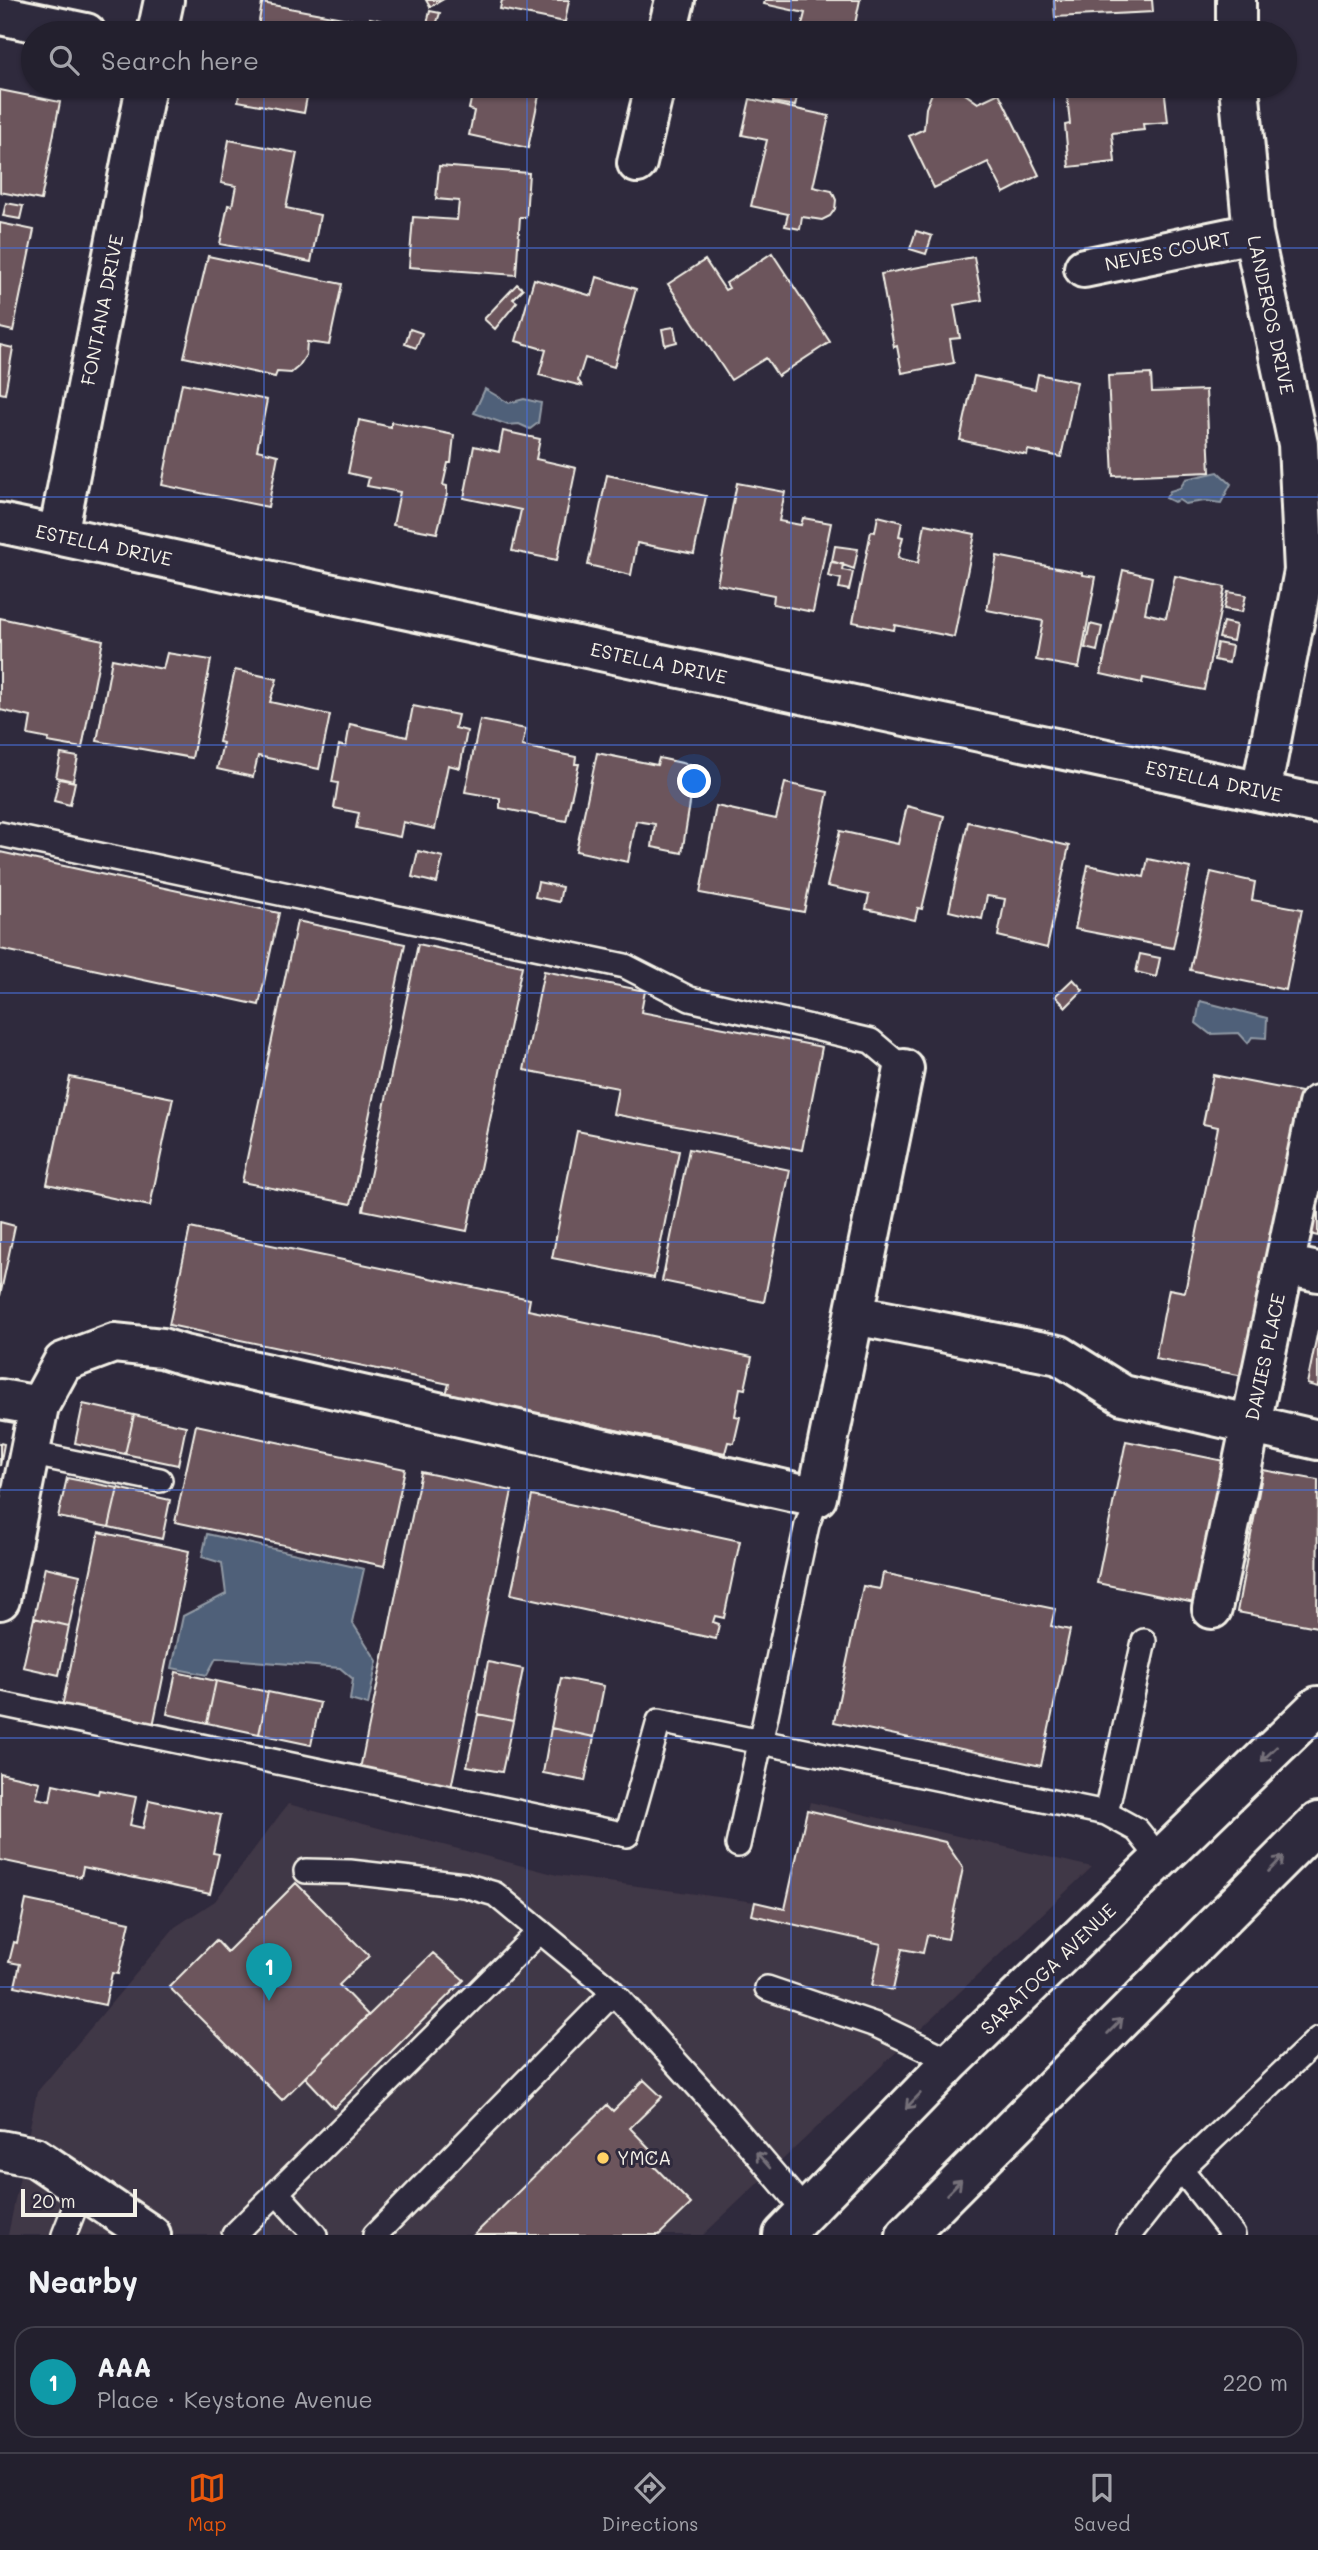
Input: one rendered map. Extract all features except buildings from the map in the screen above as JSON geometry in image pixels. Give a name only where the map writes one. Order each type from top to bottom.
[{"type":"street","points":[[160,21],[164,0]]},
{"type":"street","points":[[670,21],[674,0]]},
{"type":"street","points":[[1236,0],[1236,21]]},
{"type":"street","points":[[0,15],[29,21]]},
{"type":"street","name":"FONTANA DRIVE","points":[[58,535],[144,98]]},
{"type":"street","points":[[636,163],[651,98]]},
{"type":"street","name":"LANDEROS DRIVE","points":[[1240,98],[1253,233],[1298,444],[1304,571],[1261,792]]},
{"type":"street","name":"NEVES COURT","points":[[1084,268],[1253,233]]},
{"type":"street","name":"ESTELLA DRIVE","points":[[0,523],[1318,804]]},
{"type":"street","points":[[0,1600],[39,1406],[63,1362],[114,1343],[162,1348],[817,1497],[904,1069]]},
{"type":"street","name":"DAVIES PLACE","points":[[1212,1608],[1250,1425],[1301,1268],[1318,1105]]},
{"type":"street","points":[[855,1315],[1059,1355],[1123,1395],[1318,1440]]},
{"type":"street","points":[[0,1399],[39,1406]]},
{"type":"street","name":"SARATOGA AVENUE","points":[[794,2223],[952,2061],[1318,1706]]},
{"type":"street","points":[[906,2235],[1318,1822]]},
{"type":"street","points":[[0,2150],[35,2157],[151,2235]]},
{"type":"lane","points":[[0,834],[625,966],[690,999],[871,1041],[904,1069]]},
{"type":"lane","points":[[28,1453],[160,1480]]},
{"type":"lane","points":[[737,1846],[807,1525],[817,1497]]},
{"type":"lane","points":[[1106,1813],[1144,1641]]},
{"type":"lane","points":[[0,1704],[627,1835],[659,1721],[1106,1813],[1137,1830],[1161,1860]]},
{"type":"lane","points":[[306,1871],[349,1872],[464,1885],[495,1894],[613,1993],[723,2114],[794,2223]]},
{"type":"lane","points":[[234,2235],[540,1931]]},
{"type":"lane","points":[[767,1988],[876,2025],[952,2061]]},
{"type":"lane","points":[[375,2235],[613,1993]]},
{"type":"lane","points":[[1129,2235],[1181,2169],[1318,2039]]},
{"type":"lane","points":[[1181,2169],[1233,2235]]},
{"type":"lane","points":[[64,2235],[82,2189]]},
{"type":"lane","points":[[276,2193],[315,2235]]},
{"type":"shaded area","points":[[810,1802],[1092,1867],[703,2235],[8,2235],[37,2092],[175,1927],[215,1901],[288,1804],[557,1875],[755,1902],[784,1909]]},
{"type":"water","points":[[485,389],[509,403],[524,399],[541,403],[538,423],[530,429],[519,424],[508,425],[474,413]]},
{"type":"water","points":[[1218,472],[1231,484],[1221,503],[1205,501],[1185,504],[1166,498],[1170,491],[1180,488],[1186,479]]},
{"type":"water","points":[[1200,1001],[1267,1018],[1266,1038],[1252,1037],[1248,1043],[1239,1033],[1210,1034],[1196,1023]]},
{"type":"water","points":[[207,1534],[364,1569],[352,1622],[377,1661],[368,1705],[350,1700],[353,1679],[340,1668],[216,1658],[207,1675],[172,1668],[183,1616],[226,1594],[222,1563],[202,1557]]},
{"type":"place","name":"AAA","points":[[269,2001]]},
{"type":"place","name":"YMCA","points":[[603,2158]]}]
